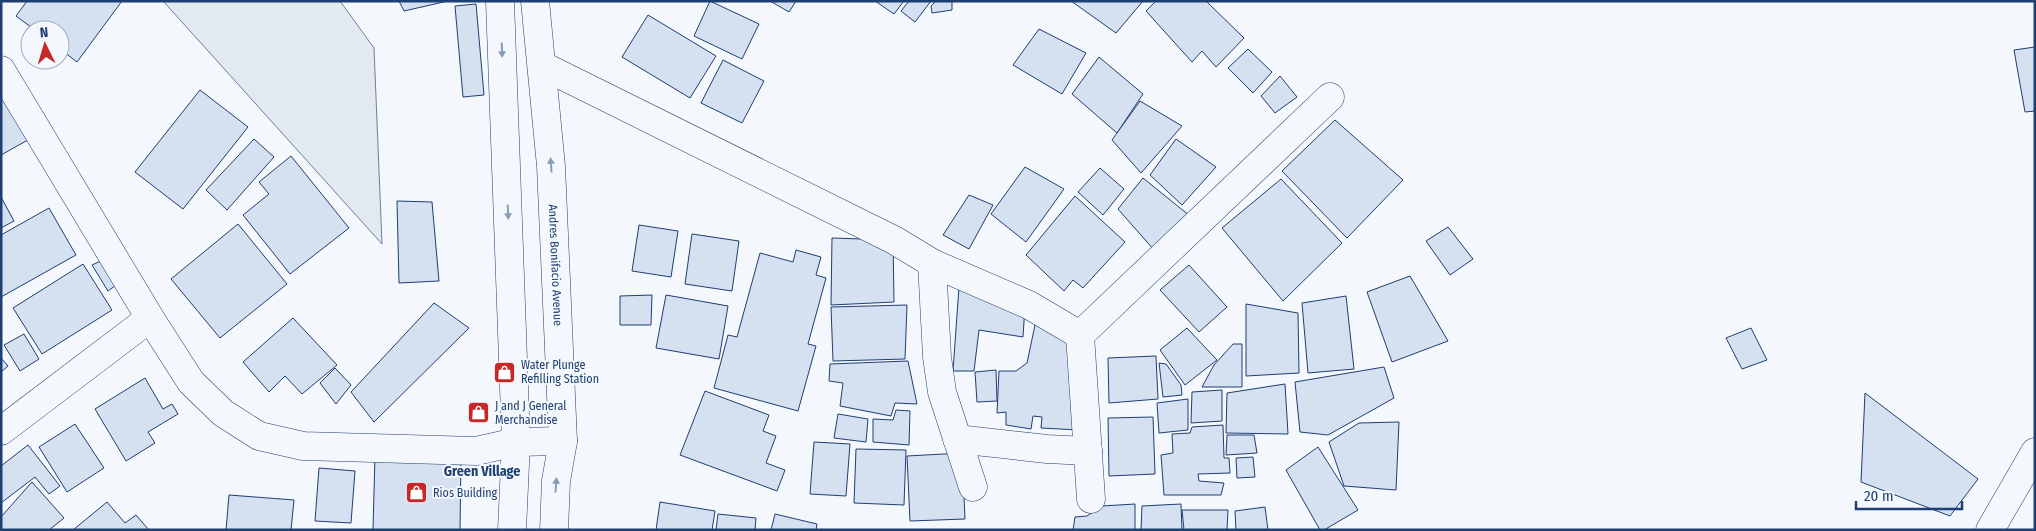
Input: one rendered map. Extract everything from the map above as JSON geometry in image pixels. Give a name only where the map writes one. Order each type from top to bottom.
[{"type":"main road","points":[[500,1],[516,442],[512,530]]},
{"type":"main road","name":"Andres Bonifacio Avenue","points":[[536,1],[551,166],[562,441],[556,481],[554,530]]},
{"type":"main road","points":[[543,66],[894,240],[932,263],[1029,305],[1080,335]]},
{"type":"main road","points":[[1,70],[150,318],[191,382],[223,413],[259,436],[303,446],[476,451],[516,442],[562,441]]},
{"type":"main road","points":[[1080,335],[1330,97]]},
{"type":"main road","points":[[932,263],[937,357],[942,392],[973,486]]},
{"type":"main road","points":[[1,431],[150,318]]},
{"type":"main road","points":[[1080,335],[1091,499]]},
{"type":"main road","points":[[957,438],[1047,449],[1088,450]]},
{"type":"main road","points":[[1990,530],[2035,452]]},
{"type":"shaded area","points":[[163,1],[340,1],[374,48],[382,244]]},
{"type":"building","points":[[27,1],[122,1],[77,62],[70,57],[70,20],[21,20],[16,16]]},
{"type":"building","points":[[399,1],[448,1],[404,11]]},
{"type":"building","points":[[710,1],[759,24],[742,59],[694,36]]},
{"type":"building","points":[[770,1],[796,1],[789,12]]},
{"type":"building","points":[[875,1],[904,1],[894,14]]},
{"type":"building","points":[[909,1],[931,1],[915,22],[901,11]]},
{"type":"building","points":[[936,1],[952,1],[952,10],[932,13],[931,6]]},
{"type":"building","points":[[1071,1],[1143,1],[1116,33]]},
{"type":"building","points":[[1156,1],[1206,1],[1244,38],[1216,67],[1202,51],[1192,62],[1146,11]]},
{"type":"building","points":[[476,4],[484,95],[463,97],[455,6]]},
{"type":"building","points":[[648,15],[716,56],[690,98],[622,57]]},
{"type":"building","points":[[1039,29],[1086,53],[1062,94],[1013,65]]},
{"type":"building","points":[[2035,47],[2035,111],[2025,112],[2014,50]]},
{"type":"building","points":[[1248,49],[1272,72],[1253,93],[1228,68]]},
{"type":"building","points":[[1099,57],[1143,94],[1117,133],[1072,94]]},
{"type":"building","points":[[723,60],[764,81],[742,123],[701,103]]},
{"type":"building","points":[[1280,76],[1297,97],[1275,113],[1261,96]]},
{"type":"building","points":[[200,90],[248,127],[183,209],[135,172]]},
{"type":"building","points":[[10,93],[35,136],[1,155],[1,97]]},
{"type":"building","points":[[1140,101],[1182,126],[1141,173],[1112,140]]},
{"type":"building","points":[[1335,120],[1403,180],[1347,238],[1282,171]]},
{"type":"building","points":[[254,139],[274,157],[227,210],[206,190]]},
{"type":"building","points":[[1176,139],[1216,167],[1182,205],[1150,175]]},
{"type":"building","points":[[291,156],[349,228],[290,274],[243,215],[269,194],[259,182]]},
{"type":"building","points":[[1025,167],[1064,189],[1026,242],[991,214]]},
{"type":"building","points":[[1100,168],[1124,189],[1103,215],[1078,192]]},
{"type":"building","points":[[1143,178],[1190,216],[1154,250],[1118,209]]},
{"type":"building","points":[[1281,179],[1342,243],[1283,301],[1222,228]]},
{"type":"building","points":[[969,195],[993,205],[969,249],[943,235]]},
{"type":"building","points":[[1075,196],[1125,242],[1083,288],[1073,280],[1064,291],[1026,255]]},
{"type":"building","points":[[1,197],[14,221],[1,228]]},
{"type":"building","points":[[397,201],[432,202],[439,281],[399,283]]},
{"type":"building","points":[[49,208],[76,255],[1,297],[1,235]]},
{"type":"building","points":[[238,224],[287,284],[220,338],[171,279]]},
{"type":"building","points":[[639,225],[678,231],[671,277],[632,271]]},
{"type":"building","points":[[1448,227],[1473,259],[1450,275],[1426,241]]},
{"type":"building","points":[[692,234],[739,241],[732,291],[685,284]]},
{"type":"building","points":[[832,238],[893,240],[894,302],[831,305]]},
{"type":"building","points":[[796,250],[821,257],[816,275],[826,278],[808,344],[816,346],[798,411],[714,388],[728,335],[737,337],[760,253],[793,262]]},
{"type":"building","points":[[107,258],[123,280],[108,291],[92,265]]},
{"type":"building","points":[[83,264],[112,310],[42,354],[13,308]]},
{"type":"building","points":[[1189,265],[1227,307],[1199,332],[1160,290]]},
{"type":"building","points":[[1410,276],[1448,341],[1392,362],[1367,292]]},
{"type":"building","points":[[959,287],[1025,306],[1023,337],[979,330],[974,371],[953,371]]},
{"type":"building","points":[[652,295],[651,325],[620,325],[620,296]]},
{"type":"building","points":[[666,295],[728,306],[719,359],[656,348]]},
{"type":"building","points":[[1346,296],[1354,369],[1308,373],[1302,303]]},
{"type":"building","points":[[434,303],[469,328],[374,422],[351,392]]},
{"type":"building","points":[[1246,304],[1298,313],[1299,373],[1246,376]]},
{"type":"building","points":[[907,305],[905,359],[833,361],[831,307]]},
{"type":"building","points":[[293,318],[337,365],[302,394],[285,376],[269,392],[243,362]]},
{"type":"building","points":[[1035,325],[1079,337],[1079,430],[1041,428],[1042,417],[1033,416],[1031,429],[1006,425],[1006,412],[997,413],[999,371],[1016,371],[1027,363]]},
{"type":"building","points":[[1187,328],[1217,360],[1185,385],[1160,350]]},
{"type":"building","points":[[1751,328],[1767,360],[1742,369],[1726,338]]},
{"type":"building","points":[[24,334],[39,359],[20,371],[4,345]]},
{"type":"building","points":[[1233,344],[1242,344],[1242,387],[1202,387],[1214,365]]},
{"type":"building","points":[[1156,356],[1158,399],[1109,403],[1108,358]]},
{"type":"building","points":[[1,358],[8,366],[1,372]]},
{"type":"building","points":[[908,361],[917,404],[895,403],[891,416],[840,406],[843,383],[829,381],[830,364]]},
{"type":"building","points":[[1159,363],[1166,364],[1181,385],[1182,395],[1163,397]]},
{"type":"building","points":[[1384,367],[1394,398],[1328,435],[1300,432],[1295,382]]},
{"type":"building","points":[[335,368],[351,385],[336,404],[320,383]]},
{"type":"building","points":[[996,370],[997,401],[977,402],[975,372]]},
{"type":"building","points":[[145,378],[163,409],[172,404],[178,414],[148,432],[155,443],[126,461],[95,409]]},
{"type":"building","points":[[1285,384],[1288,434],[1226,433],[1227,393]]},
{"type":"building","points":[[1222,390],[1222,421],[1191,423],[1192,392]]},
{"type":"building","points":[[705,391],[769,415],[763,431],[776,436],[766,463],[785,470],[777,491],[680,455]]},
{"type":"building","points":[[1865,393],[1978,479],[1950,516],[1861,482]]},
{"type":"building","points":[[1188,399],[1188,430],[1159,433],[1157,403]]},
{"type":"building","points":[[896,410],[910,411],[909,445],[873,442],[873,419],[893,420]]},
{"type":"building","points":[[838,414],[868,419],[866,442],[834,438]]},
{"type":"building","points":[[1153,417],[1155,474],[1109,476],[1108,418]]},
{"type":"building","points":[[1399,422],[1396,490],[1344,486],[1329,442],[1359,423]]},
{"type":"building","points":[[75,424],[104,468],[67,492],[39,447]]},
{"type":"building","points":[[1223,425],[1224,458],[1229,458],[1230,473],[1198,474],[1199,481],[1224,483],[1221,495],[1164,495],[1161,455],[1173,453],[1172,434],[1190,433],[1192,427]]},
{"type":"building","points":[[1227,435],[1254,435],[1257,453],[1226,455]]},
{"type":"building","points":[[814,442],[850,444],[846,496],[810,494]]},
{"type":"building","points":[[28,445],[60,486],[49,494],[35,477],[1,503],[1,466]]},
{"type":"building","points":[[1318,447],[1358,510],[1324,530],[1320,530],[1286,470]]},
{"type":"building","points":[[856,449],[906,450],[904,505],[854,503]]},
{"type":"building","points":[[962,453],[965,519],[910,521],[907,456]]},
{"type":"building","name":"Rios Building","points":[[375,455],[461,457],[460,530],[373,530]]},
{"type":"building","points":[[1253,457],[1255,477],[1237,478],[1236,458]]},
{"type":"building","points":[[319,468],[355,471],[351,523],[315,521]]},
{"type":"building","points":[[32,482],[64,518],[49,530],[1,530],[1,517]]},
{"type":"building","points":[[229,495],[294,500],[291,530],[226,530]]},
{"type":"building","points":[[107,502],[125,523],[136,515],[149,530],[73,530]]},
{"type":"building","points":[[660,502],[715,511],[712,530],[656,530]]},
{"type":"building","points":[[1135,504],[1135,530],[1073,530],[1075,517],[1087,516],[1102,506]]},
{"type":"building","points":[[1181,504],[1182,530],[1141,530],[1142,506]]},
{"type":"building","points":[[1265,507],[1268,530],[1236,530],[1235,511]]},
{"type":"building","points":[[1182,510],[1228,510],[1227,530],[1184,530]]},
{"type":"building","points":[[718,514],[756,518],[755,530],[716,530]]},
{"type":"building","points":[[775,514],[817,524],[816,530],[771,530]]},
{"type":"place","name":"Water Plunge Refilling Station","points":[[505,372]]},
{"type":"place","name":"J and J General Merchandise","points":[[479,413]]},
{"type":"place","name":"Rios Building","points":[[417,493]]},
{"type":"district","name":"Green Village","points":[[482,471]]}]
